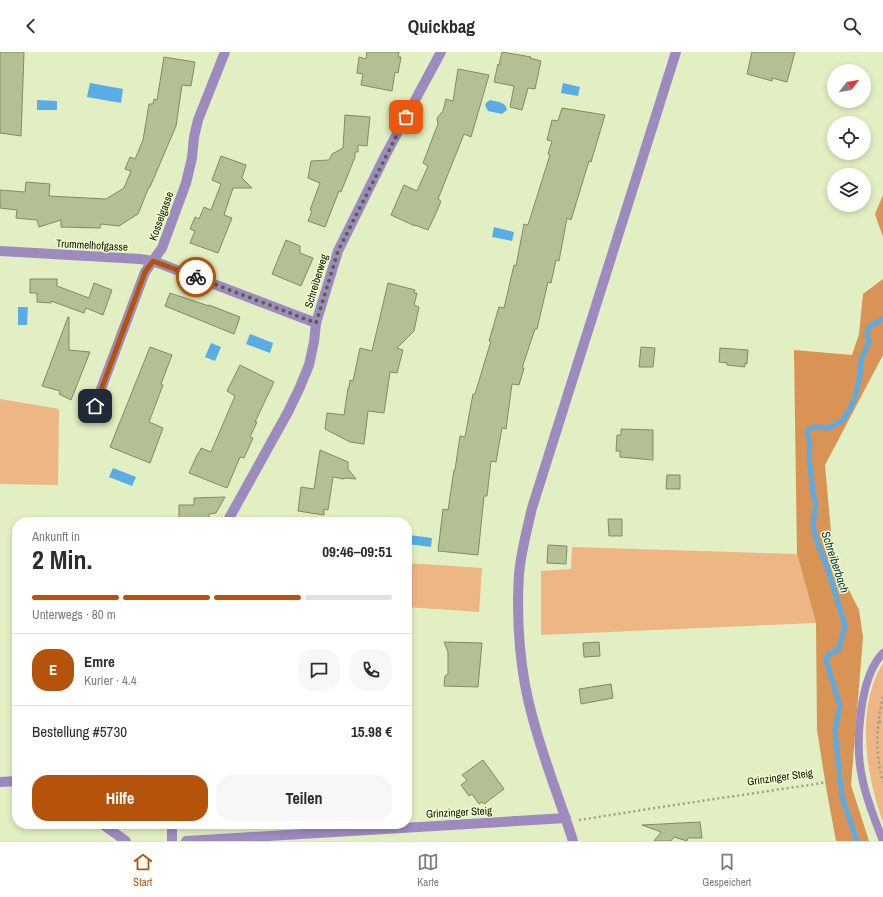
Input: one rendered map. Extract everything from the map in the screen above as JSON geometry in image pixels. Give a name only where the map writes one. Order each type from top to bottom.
[{"type":"street","name":"Kosselgasse","points":[[95,406],[145,272],[162,248],[186,183],[192,158],[194,137],[198,120],[225,52]]},
{"type":"street","name":"Schreiberweg","points":[[230,517],[288,412],[309,365],[316,323],[338,251],[385,156],[441,52]]},
{"type":"street","points":[[573,841],[545,762],[532,718],[526,688],[518,614],[520,573],[524,541],[532,508],[676,52]]},
{"type":"street","name":"Trummelhofgasse","points":[[0,252],[153,261],[316,323]]},
{"type":"street","points":[[0,782],[12,781]]},
{"type":"street","name":"Grinzinger Steig","points":[[412,829],[566,820]]},
{"type":"street","points":[[109,829],[126,841]]},
{"type":"street","points":[[172,829],[172,841]]},
{"type":"street","name":"Grinzinger Steig","points":[[186,841],[403,829]]},
{"type":"lane","points":[[883,653],[874,665],[864,693],[859,741],[861,776],[883,841]]},
{"type":"path","points":[[883,697],[878,729],[878,754],[883,782]]},
{"type":"path","points":[[879,722],[883,720]]},
{"type":"path","name":"Grinzinger Steig","points":[[566,820],[855,777]]},
{"type":"shaded area","points":[[883,195],[883,237],[875,214]]},
{"type":"shaded area","points":[[883,279],[883,355],[825,465],[832,543],[842,576],[859,610],[863,637],[851,785],[869,841],[836,841],[817,730],[816,623],[797,554],[794,350],[852,355],[859,334],[863,294]]},
{"type":"shaded area","points":[[0,399],[59,409],[58,485],[0,484]]},
{"type":"shaded area","points":[[572,547],[797,554],[816,623],[541,635],[541,571],[571,569]]},
{"type":"shaded area","points":[[412,563],[482,568],[479,612],[412,607]]},
{"type":"shaded area","points":[[883,663],[883,822],[877,804],[868,763],[866,721],[874,681]]},
{"type":"water","points":[[90,83],[123,89],[121,103],[87,97]]},
{"type":"water","points":[[563,83],[580,87],[578,96],[561,93]]},
{"type":"water","points":[[37,100],[57,101],[57,110],[37,110]]},
{"type":"water","points":[[490,100],[505,105],[507,110],[502,114],[488,111],[485,105]]},
{"type":"water","points":[[494,227],[514,232],[512,241],[492,237]]},
{"type":"water","points":[[18,307],[28,307],[27,325],[18,325]]},
{"type":"water","points":[[250,334],[273,343],[270,353],[246,344]]},
{"type":"water","points":[[211,343],[221,347],[215,361],[205,357]]},
{"type":"water","points":[[113,468],[136,477],[132,486],[109,477]]},
{"type":"water","points":[[412,535],[432,538],[431,547],[412,545]]},
{"type":"building","points":[[0,52],[24,52],[21,136],[0,133]]},
{"type":"building","points":[[367,52],[399,52],[398,57],[401,57],[398,73],[395,72],[392,91],[361,85],[363,74],[357,73],[359,57],[366,59]]},
{"type":"building","points":[[502,52],[531,57],[530,58],[541,61],[535,89],[528,88],[522,110],[510,107],[514,86],[494,82]]},
{"type":"building","points":[[752,52],[795,52],[787,82],[772,78],[772,81],[747,74]]},
{"type":"building","points":[[164,57],[195,62],[191,86],[182,85],[176,126],[138,214],[119,226],[101,224],[100,228],[61,227],[61,220],[39,227],[37,220],[16,218],[17,210],[0,208],[0,190],[25,192],[26,182],[50,184],[49,196],[106,199],[124,188],[131,171],[125,169],[130,157],[135,159],[143,140],[149,104],[153,104],[154,99],[157,100]]},
{"type":"building","points":[[458,69],[489,75],[471,137],[464,134],[438,199],[441,201],[428,230],[391,215],[404,185],[417,191],[428,166],[423,163],[438,124],[437,118],[443,111],[446,99],[453,101]]},
{"type":"building","points":[[562,108],[605,115],[571,220],[567,218],[559,261],[556,260],[551,283],[548,282],[537,329],[535,329],[522,368],[524,368],[519,385],[512,384],[506,429],[502,428],[496,462],[491,461],[487,496],[484,496],[478,555],[438,551],[443,509],[448,510],[460,436],[465,437],[473,394],[475,394],[491,341],[489,341],[499,307],[504,308],[514,265],[516,266],[524,224],[528,225],[550,155],[548,154],[552,141],[547,140],[552,120],[558,121]]},
{"type":"building","points":[[345,115],[370,117],[367,146],[358,145],[358,152],[355,152],[355,157],[341,192],[339,191],[325,227],[308,221],[312,211],[310,210],[320,183],[308,178],[311,161],[329,160],[332,154],[343,148]]},
{"type":"building","points":[[221,156],[246,165],[242,178],[252,188],[233,188],[224,215],[232,218],[218,253],[190,243],[195,231],[190,229],[195,217],[199,219],[204,207],[211,210],[221,184],[212,180]]},
{"type":"building","points":[[286,240],[300,246],[300,253],[313,258],[301,286],[272,274]]},
{"type":"building","points":[[30,279],[57,279],[57,286],[89,298],[94,283],[112,290],[103,315],[86,308],[84,313],[51,301],[51,303],[37,302],[37,293],[30,293]]},
{"type":"building","points":[[388,283],[415,290],[414,293],[417,293],[414,305],[419,307],[414,331],[397,348],[403,350],[397,373],[390,372],[384,413],[368,411],[364,444],[350,442],[325,429],[327,413],[344,415],[348,388],[350,380],[353,381],[360,348],[372,351]]},
{"type":"building","points":[[170,293],[209,305],[240,317],[234,334],[165,306]]},
{"type":"building","points":[[68,317],[69,350],[90,352],[71,400],[59,394],[60,391],[42,386]]},
{"type":"building","points":[[150,347],[172,355],[161,384],[163,385],[149,422],[163,428],[150,463],[110,447]]},
{"type":"building","points":[[641,347],[655,348],[653,367],[639,367]]},
{"type":"building","points":[[720,348],[748,350],[747,364],[745,363],[745,367],[727,365],[727,363],[719,362]]},
{"type":"building","points":[[240,365],[274,382],[255,422],[257,422],[250,437],[253,438],[244,458],[240,457],[227,488],[189,473],[201,448],[211,452],[235,396],[227,391]]},
{"type":"building","points":[[621,429],[653,430],[653,460],[620,457],[620,451],[616,451],[617,435],[621,435]]},
{"type":"building","points":[[320,450],[348,462],[348,469],[356,479],[333,477],[328,510],[324,509],[324,515],[298,511],[301,487],[314,489]]},
{"type":"building","points":[[667,475],[680,475],[680,489],[666,489]]},
{"type":"building","points":[[225,497],[216,513],[209,514],[209,517],[179,517],[179,505],[194,505],[194,498]]},
{"type":"building","points":[[608,519],[622,519],[622,536],[609,536]]},
{"type":"building","points":[[548,545],[567,546],[566,564],[547,563]]},
{"type":"building","points":[[444,642],[482,643],[478,687],[444,686],[445,676],[448,674],[448,652]]},
{"type":"building","points":[[599,642],[600,656],[584,657],[583,643]]},
{"type":"building","points":[[611,684],[613,698],[581,704],[579,689]]},
{"type":"building","points":[[483,760],[504,789],[484,804],[482,802],[479,804],[472,794],[469,796],[461,785],[467,780],[462,775]]},
{"type":"building","points":[[700,822],[702,838],[688,838],[687,841],[674,837],[671,841],[654,841],[661,832],[642,825]]},
{"type":"waterway","name":"Schreiberbach","points":[[857,841],[842,797],[835,730],[840,706],[826,660],[828,655],[839,649],[845,625],[827,567],[817,542],[813,525],[816,504],[813,493],[809,456],[810,442],[807,433],[809,429],[815,427],[828,428],[842,421],[850,409],[855,397],[860,375],[861,360],[869,342],[867,333],[870,326],[883,319]]},
{"type":"way so far","points":[[196,277],[316,323],[338,251],[406,117]]},
{"type":"route","points":[[95,406],[145,272],[153,261],[196,277]]}]
